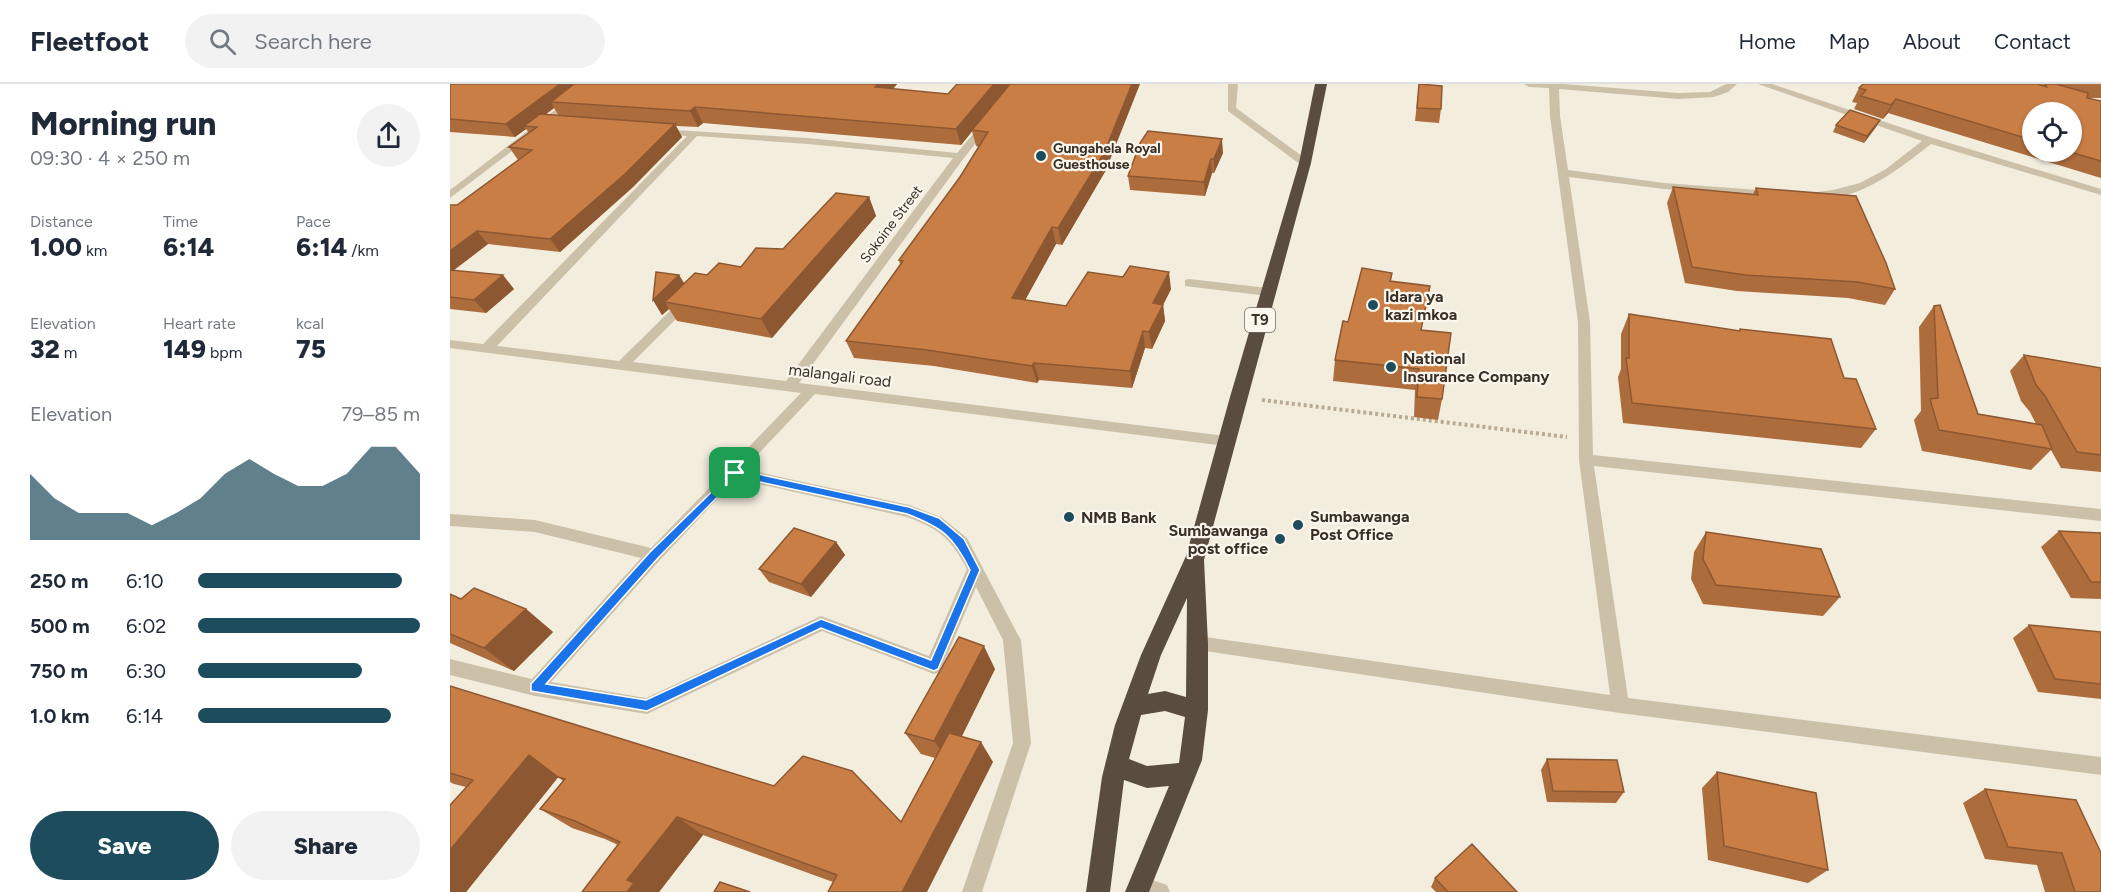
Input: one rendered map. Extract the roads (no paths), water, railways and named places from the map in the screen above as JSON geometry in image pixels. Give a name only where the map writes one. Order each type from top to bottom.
[{"type":"highway","name":"T9","points":[[1098,892],[1116,766],[1133,706],[1155,647],[1196,556],[1238,397],[1305,163],[1322,84]]},
{"type":"highway","name":"T9","points":[[1145,890],[1191,760],[1197,710],[1196,556]]},
{"type":"highway","points":[[1133,706],[1165,701],[1197,710]]},
{"type":"highway","points":[[1116,766],[1147,777],[1186,773]]},
{"type":"street","points":[[450,195],[596,84]]},
{"type":"street","points":[[1233,84],[1231,109],[1305,163]]},
{"type":"street","points":[[1529,84],[1678,96],[1711,95],[1732,84]]},
{"type":"street","points":[[1763,84],[1929,140],[2101,192]]},
{"type":"street","points":[[1554,86],[1555,117],[1584,322],[1586,460],[1620,705]]},
{"type":"street","name":"Sokoine Street","points":[[790,386],[960,156],[997,111]]},
{"type":"street","points":[[546,122],[557,123]]},
{"type":"street","points":[[649,130],[808,141],[960,156]]},
{"type":"street","points":[[486,349],[695,133]]},
{"type":"street","points":[[1563,173],[1664,186],[1792,195],[1830,195],[1851,192],[1881,178],[1929,140]]},
{"type":"street","points":[[1189,283],[1268,292]]},
{"type":"street","points":[[622,365],[696,292]]},
{"type":"street","name":"malangali road","points":[[450,344],[1226,441]]},
{"type":"street","points":[[535,688],[654,555],[735,473],[813,388]]},
{"type":"street","points":[[1586,460],[2101,515]]},
{"type":"street","points":[[735,473],[909,510],[936,521],[961,542],[1012,640],[1022,743],[972,892]]},
{"type":"street","points":[[450,520],[535,526],[654,555]]},
{"type":"street","points":[[450,667],[535,688],[647,706],[821,623],[934,666],[975,570]]},
{"type":"street","points":[[1198,644],[1620,705],[2101,766]]},
{"type":"place","name":"Gungahela Royal Guesthouse","points":[[1041,156]]},
{"type":"place","name":"Idara ya kazi mkoa","points":[[1373,305]]},
{"type":"place","name":"National Insurance Company","points":[[1391,367]]},
{"type":"place","name":"NMB Bank","points":[[1069,517]]},
{"type":"place","name":"Sumbawanga Post Office","points":[[1298,525]]},
{"type":"place","name":"Sumbawanga post office","points":[[1280,539]]}]
